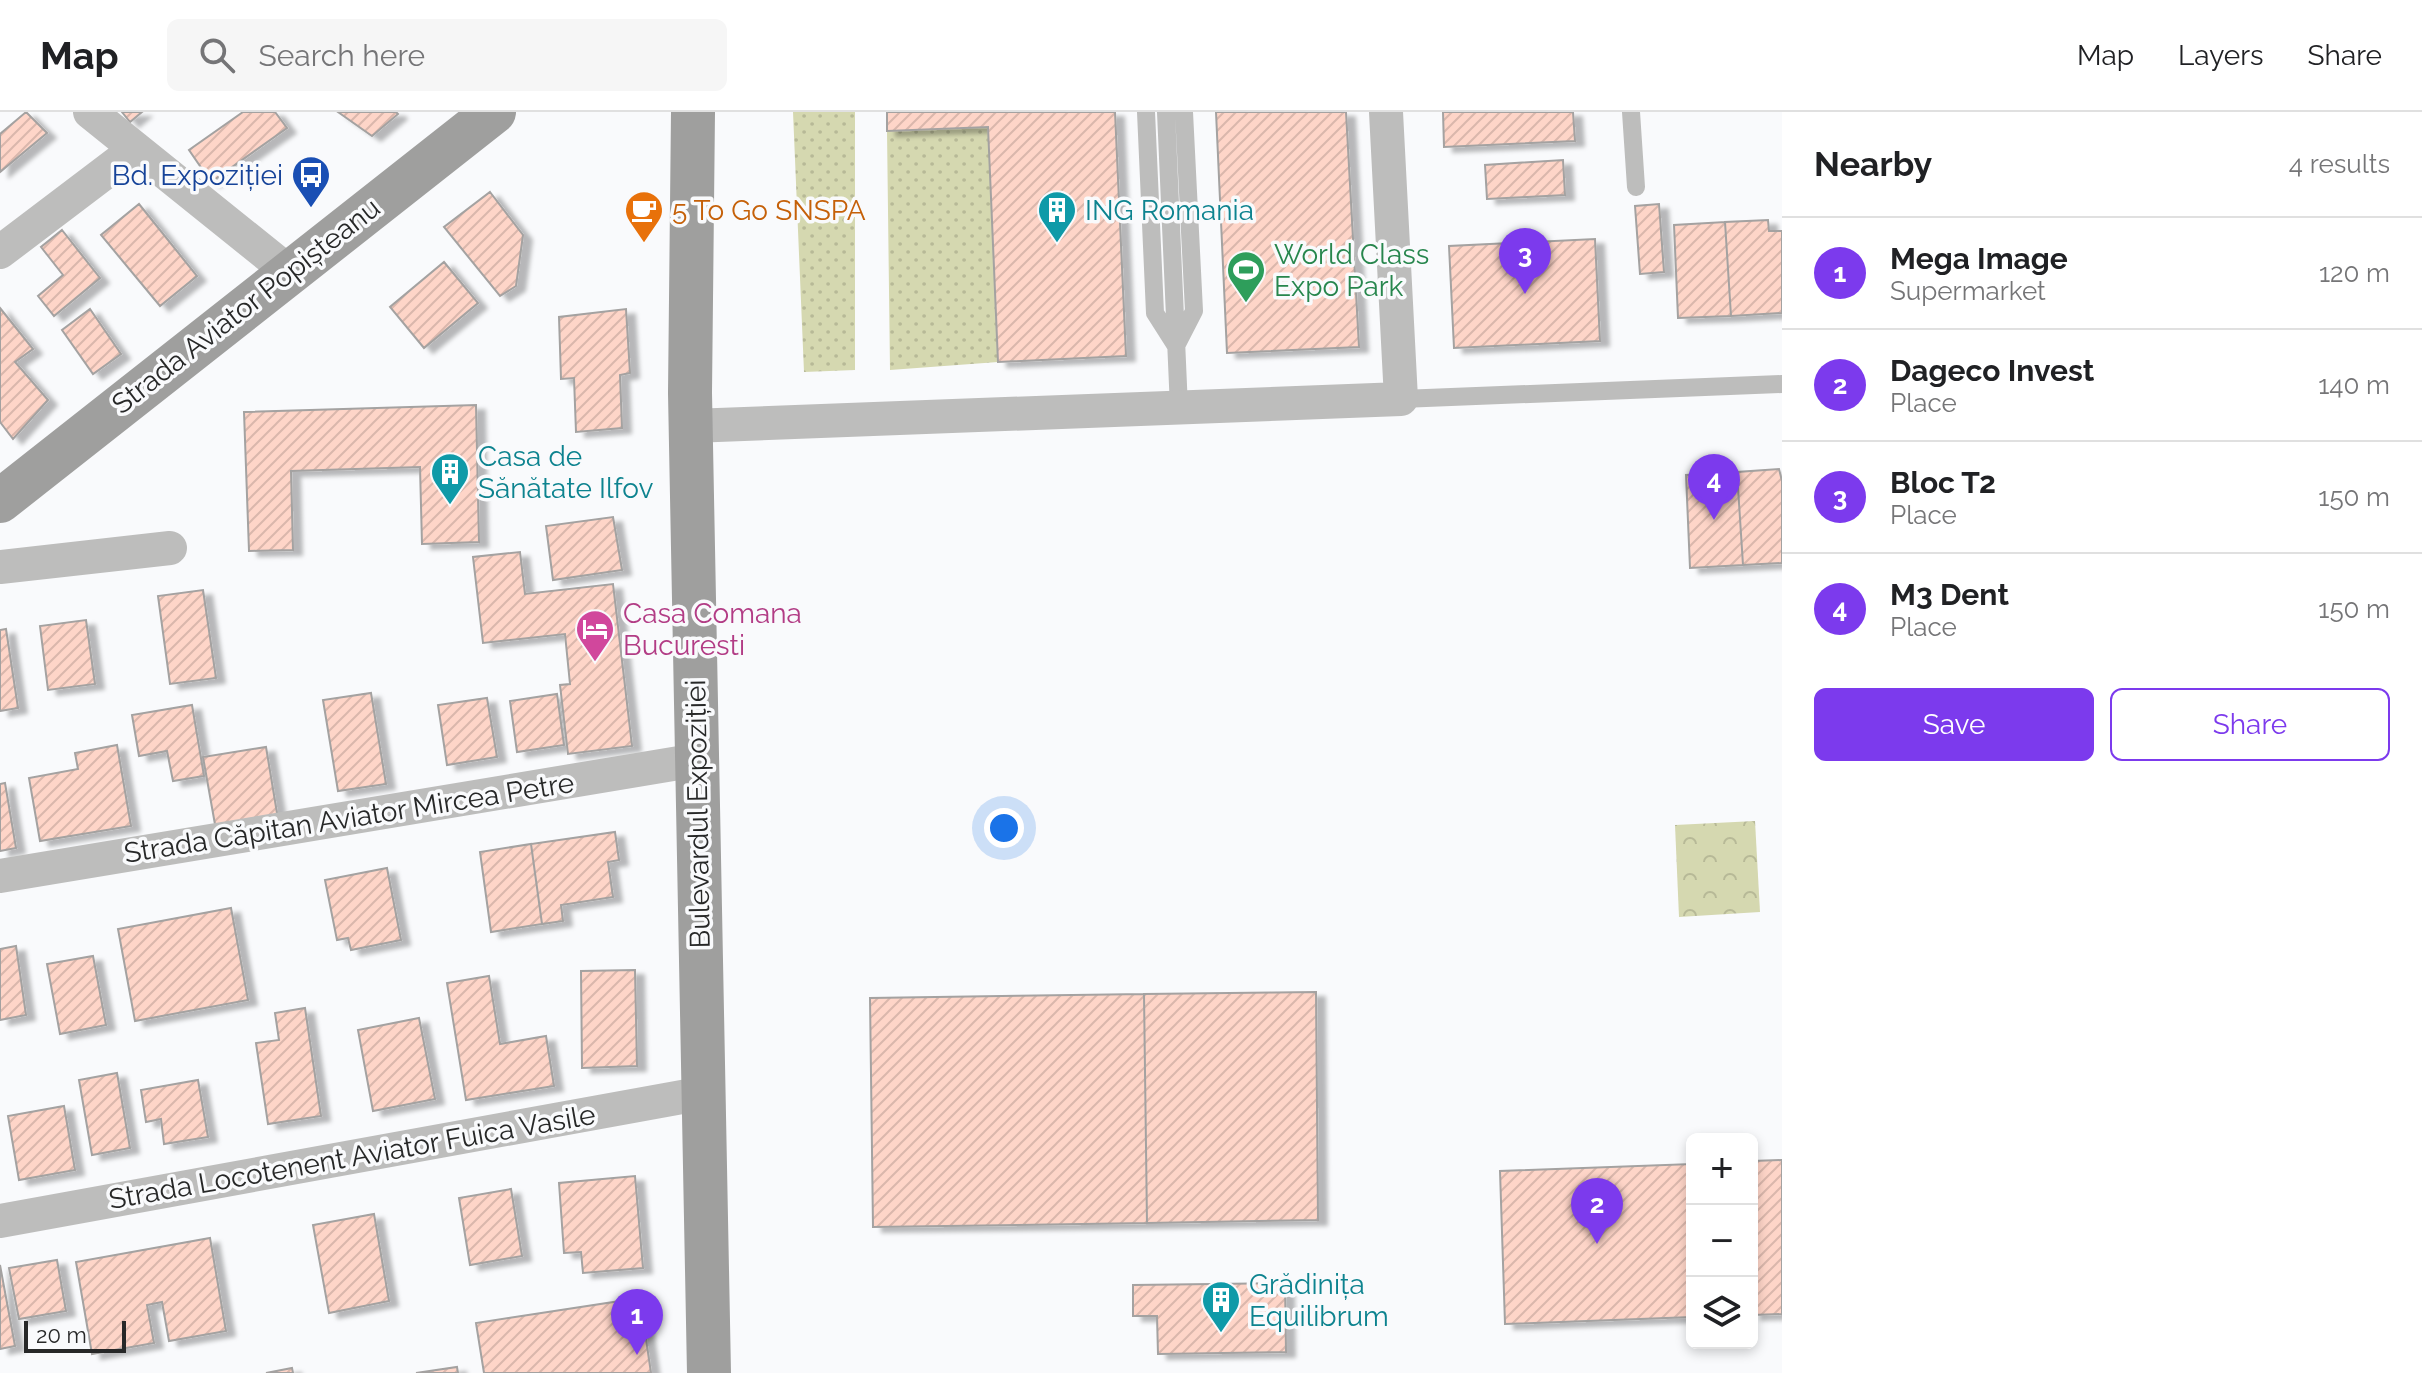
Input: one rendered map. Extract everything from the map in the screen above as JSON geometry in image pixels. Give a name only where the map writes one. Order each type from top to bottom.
[{"type":"street","points":[[90,112],[289,272]]},
{"type":"street","name":"Strada Aviator Popișteanu","points":[[0,501],[494,112]]},
{"type":"street","name":"Bulevardul Expoziției","points":[[693,112],[691,426],[709,1373]]},
{"type":"street","points":[[691,426],[1401,399],[1386,112]]},
{"type":"street","points":[[0,252],[136,149]]},
{"type":"street","points":[[0,567],[170,548]]},
{"type":"street","name":"Strada Căpitan Aviator Mircea Petre","points":[[0,876],[697,760]]},
{"type":"street","name":"Strada Locotenent Aviator Fuica Vasile","points":[[0,1221],[704,1093]]},
{"type":"lane","points":[[1146,112],[1155,313],[1176,346]]},
{"type":"lane","points":[[1166,112],[1179,408]]},
{"type":"lane","points":[[1176,346],[1194,311],[1184,112]]},
{"type":"lane","points":[[1631,112],[1636,187]]},
{"type":"lane","points":[[1401,399],[1782,384]]},
{"type":"green space","points":[[793,112],[855,112],[855,370],[804,372]]},
{"type":"green space","points":[[988,127],[998,362],[890,370],[887,131]]},
{"type":"green space","points":[[1755,821],[1760,912],[1679,917],[1675,825]]},
{"type":"building","points":[[26,112],[47,133],[0,172],[0,134]]},
{"type":"building","points":[[122,112],[142,112],[130,122]]},
{"type":"building","points":[[243,112],[275,112],[287,128],[211,182],[189,150]]},
{"type":"building","points":[[338,112],[396,112],[398,114],[372,136]]},
{"type":"building","name":"ING Romania","points":[[887,112],[1115,112],[1126,356],[998,362],[988,127],[887,131]]},
{"type":"building","points":[[1216,112],[1346,112],[1359,347],[1227,353]]},
{"type":"building","points":[[1443,112],[1573,112],[1575,141],[1444,147]]},
{"type":"building","points":[[1563,160],[1565,195],[1487,199],[1485,165]]},
{"type":"building","points":[[490,192],[523,235],[516,286],[500,296],[444,227]]},
{"type":"building","points":[[139,204],[197,276],[160,306],[101,235]]},
{"type":"building","points":[[1659,204],[1664,272],[1640,274],[1635,206]]},
{"type":"building","points":[[1768,220],[1769,231],[1782,231],[1782,313],[1731,316],[1725,222]]},
{"type":"building","points":[[1725,222],[1731,316],[1678,318],[1674,225]]},
{"type":"building","points":[[62,230],[100,278],[54,316],[38,296],[63,275],[41,247]]},
{"type":"building","points":[[1595,239],[1600,341],[1454,348],[1449,246]]},
{"type":"building","points":[[444,262],[478,303],[424,348],[390,307]]},
{"type":"building","points":[[0,308],[33,349],[15,362],[48,400],[13,439],[0,422]]},
{"type":"building","points":[[90,309],[121,354],[93,374],[62,330]]},
{"type":"building","points":[[626,309],[630,373],[620,375],[622,428],[576,432],[574,378],[561,379],[559,317]]},
{"type":"building","name":"Casa de Sănătate Ilfov","points":[[476,405],[479,542],[422,544],[420,467],[291,471],[293,550],[249,551],[244,412]]},
{"type":"building","points":[[1779,469],[1782,481],[1782,563],[1743,565],[1737,472]]},
{"type":"building","points":[[1737,472],[1743,565],[1690,568],[1686,475]]},
{"type":"building","points":[[613,517],[622,570],[553,580],[546,526]]},
{"type":"building","name":"Casa Comana Bucuresti","points":[[520,552],[525,594],[613,584],[632,746],[568,754],[560,685],[570,684],[565,634],[483,643],[473,557]]},
{"type":"building","points":[[203,590],[216,678],[170,684],[158,596]]},
{"type":"building","points":[[86,620],[95,684],[48,690],[40,626]]},
{"type":"building","points":[[6,629],[18,708],[0,711],[0,630]]},
{"type":"building","points":[[371,693],[386,784],[338,791],[323,700]]},
{"type":"building","points":[[557,694],[564,745],[517,752],[510,701]]},
{"type":"building","points":[[487,698],[497,757],[447,765],[438,705]]},
{"type":"building","points":[[192,705],[204,776],[173,781],[167,751],[139,756],[132,715]]},
{"type":"building","points":[[117,745],[131,826],[40,841],[29,778],[78,769],[75,753]]},
{"type":"building","points":[[266,747],[278,819],[216,830],[203,757]]},
{"type":"building","points":[[5,783],[16,848],[0,851],[0,784]]},
{"type":"building","points":[[615,832],[619,860],[608,862],[613,897],[561,905],[563,921],[542,924],[531,844]]},
{"type":"building","points":[[531,844],[542,924],[491,932],[480,852]]},
{"type":"building","points":[[387,868],[401,940],[351,950],[348,938],[337,940],[325,880]]},
{"type":"building","points":[[231,908],[248,1000],[135,1021],[118,929]]},
{"type":"building","points":[[16,946],[26,1015],[0,1020],[0,949]]},
{"type":"building","points":[[93,956],[106,1025],[60,1034],[47,964]]},
{"type":"building","points":[[635,970],[637,1066],[582,1068],[581,971]]},
{"type":"building","points":[[489,976],[500,1044],[546,1036],[554,1086],[466,1100],[447,983]]},
{"type":"building","points":[[1316,992],[1318,1220],[1147,1223],[1144,994]]},
{"type":"building","points":[[1144,994],[1147,1223],[873,1227],[870,998]]},
{"type":"building","points":[[305,1008],[321,1116],[268,1124],[256,1043],[279,1040],[275,1013]]},
{"type":"building","points":[[419,1018],[435,1099],[373,1111],[358,1030]]},
{"type":"building","points":[[117,1073],[130,1148],[92,1155],[79,1080]]},
{"type":"building","points":[[198,1080],[208,1137],[164,1144],[161,1119],[146,1122],[141,1090]]},
{"type":"building","points":[[64,1106],[75,1170],[19,1180],[8,1116]]},
{"type":"building","points":[[1782,1160],[1782,1314],[1758,1315],[1758,1161]]},
{"type":"building","points":[[1686,1164],[1686,1317],[1505,1324],[1500,1171]]},
{"type":"building","points":[[635,1176],[643,1268],[583,1273],[581,1252],[564,1253],[559,1183]]},
{"type":"building","points":[[511,1189],[522,1256],[470,1265],[459,1198]]},
{"type":"building","points":[[374,1214],[389,1301],[329,1313],[313,1225]]},
{"type":"building","points":[[210,1238],[226,1331],[169,1341],[162,1302],[147,1305],[154,1343],[92,1354],[76,1262]]},
{"type":"building","points":[[57,1260],[66,1311],[19,1319],[9,1268]]},
{"type":"building","points":[[0,1265],[15,1346],[0,1349]]},
{"type":"building","name":"Grădinița Equilibrum","points":[[1285,1283],[1286,1352],[1158,1354],[1157,1316],[1133,1316],[1133,1285]]},
{"type":"building","points":[[640,1298],[651,1373],[484,1373],[476,1323]]},
{"type":"building","points":[[457,1367],[458,1373],[416,1373]]},
{"type":"building","points":[[292,1368],[293,1373],[266,1373]]},
{"type":"place","name":"Bd. Expoziției","points":[[311,209]]},
{"type":"place","name":"5 To Go SNSPA","points":[[644,244]]},
{"type":"place","name":"ING Romania","points":[[1057,244]]},
{"type":"place","name":"Bloc T2","points":[[1525,294]]},
{"type":"place","name":"World Class Expo Park","points":[[1246,304]]},
{"type":"place","name":"Casa de Sănătate Ilfov","points":[[450,506]]},
{"type":"place","name":"M3 Dent","points":[[1714,520]]},
{"type":"place","name":"Casa Comana Bucuresti","points":[[595,663]]},
{"type":"place","name":"Dageco Invest","points":[[1597,1244]]},
{"type":"place","name":"Grădinița Equilibrum","points":[[1221,1334]]},
{"type":"place","name":"Mega Image","points":[[637,1355]]}]
